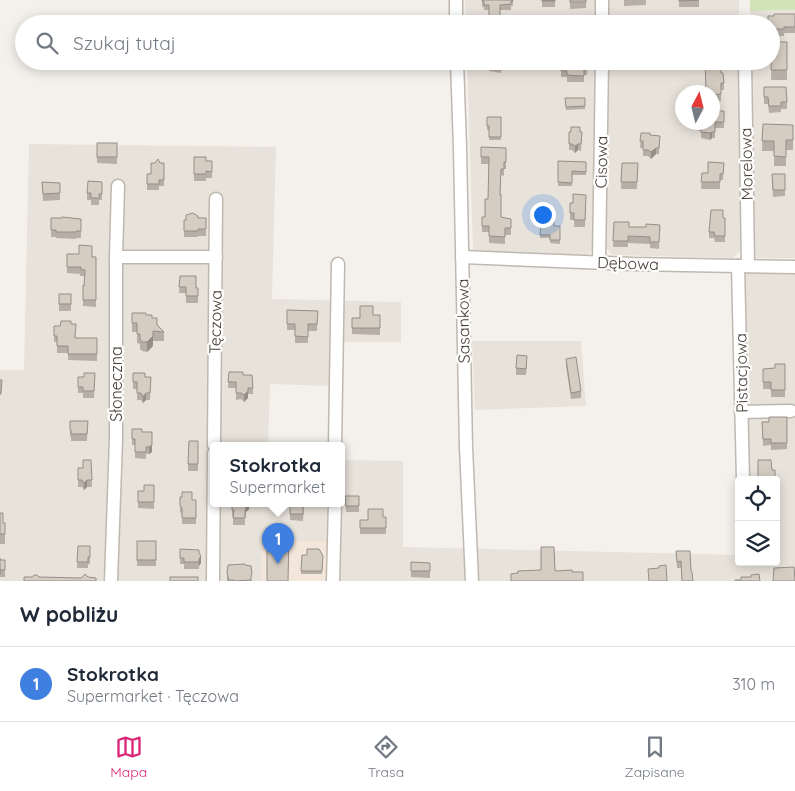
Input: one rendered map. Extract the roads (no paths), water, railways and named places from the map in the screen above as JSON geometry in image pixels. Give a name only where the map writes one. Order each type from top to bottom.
[{"type":"street","points":[[456,0],[456,15]]},
{"type":"street","points":[[602,0],[602,15]]},
{"type":"street","name":"Sasankowa","points":[[457,70],[466,447],[472,581]]},
{"type":"street","name":"Cisowa","points":[[599,262],[602,70]]},
{"type":"street","name":"Morelowa","points":[[743,266],[745,70]]},
{"type":"street","name":"Słoneczna","points":[[111,581],[116,439],[118,186]]},
{"type":"street","name":"Tęczowa","points":[[214,442],[216,199]]},
{"type":"street","points":[[116,257],[216,257]]},
{"type":"street","name":"Dębowa","points":[[462,257],[632,264],[795,267]]},
{"type":"street","points":[[335,442],[338,264]]},
{"type":"street","name":"Pistacjowa","points":[[743,266],[741,412],[743,476]]},
{"type":"street","points":[[741,412],[791,412]]},
{"type":"street","points":[[213,581],[214,507]]},
{"type":"street","points":[[334,507],[334,581]]},
{"type":"place","name":"Stokrotka","points":[[278,564]]}]
